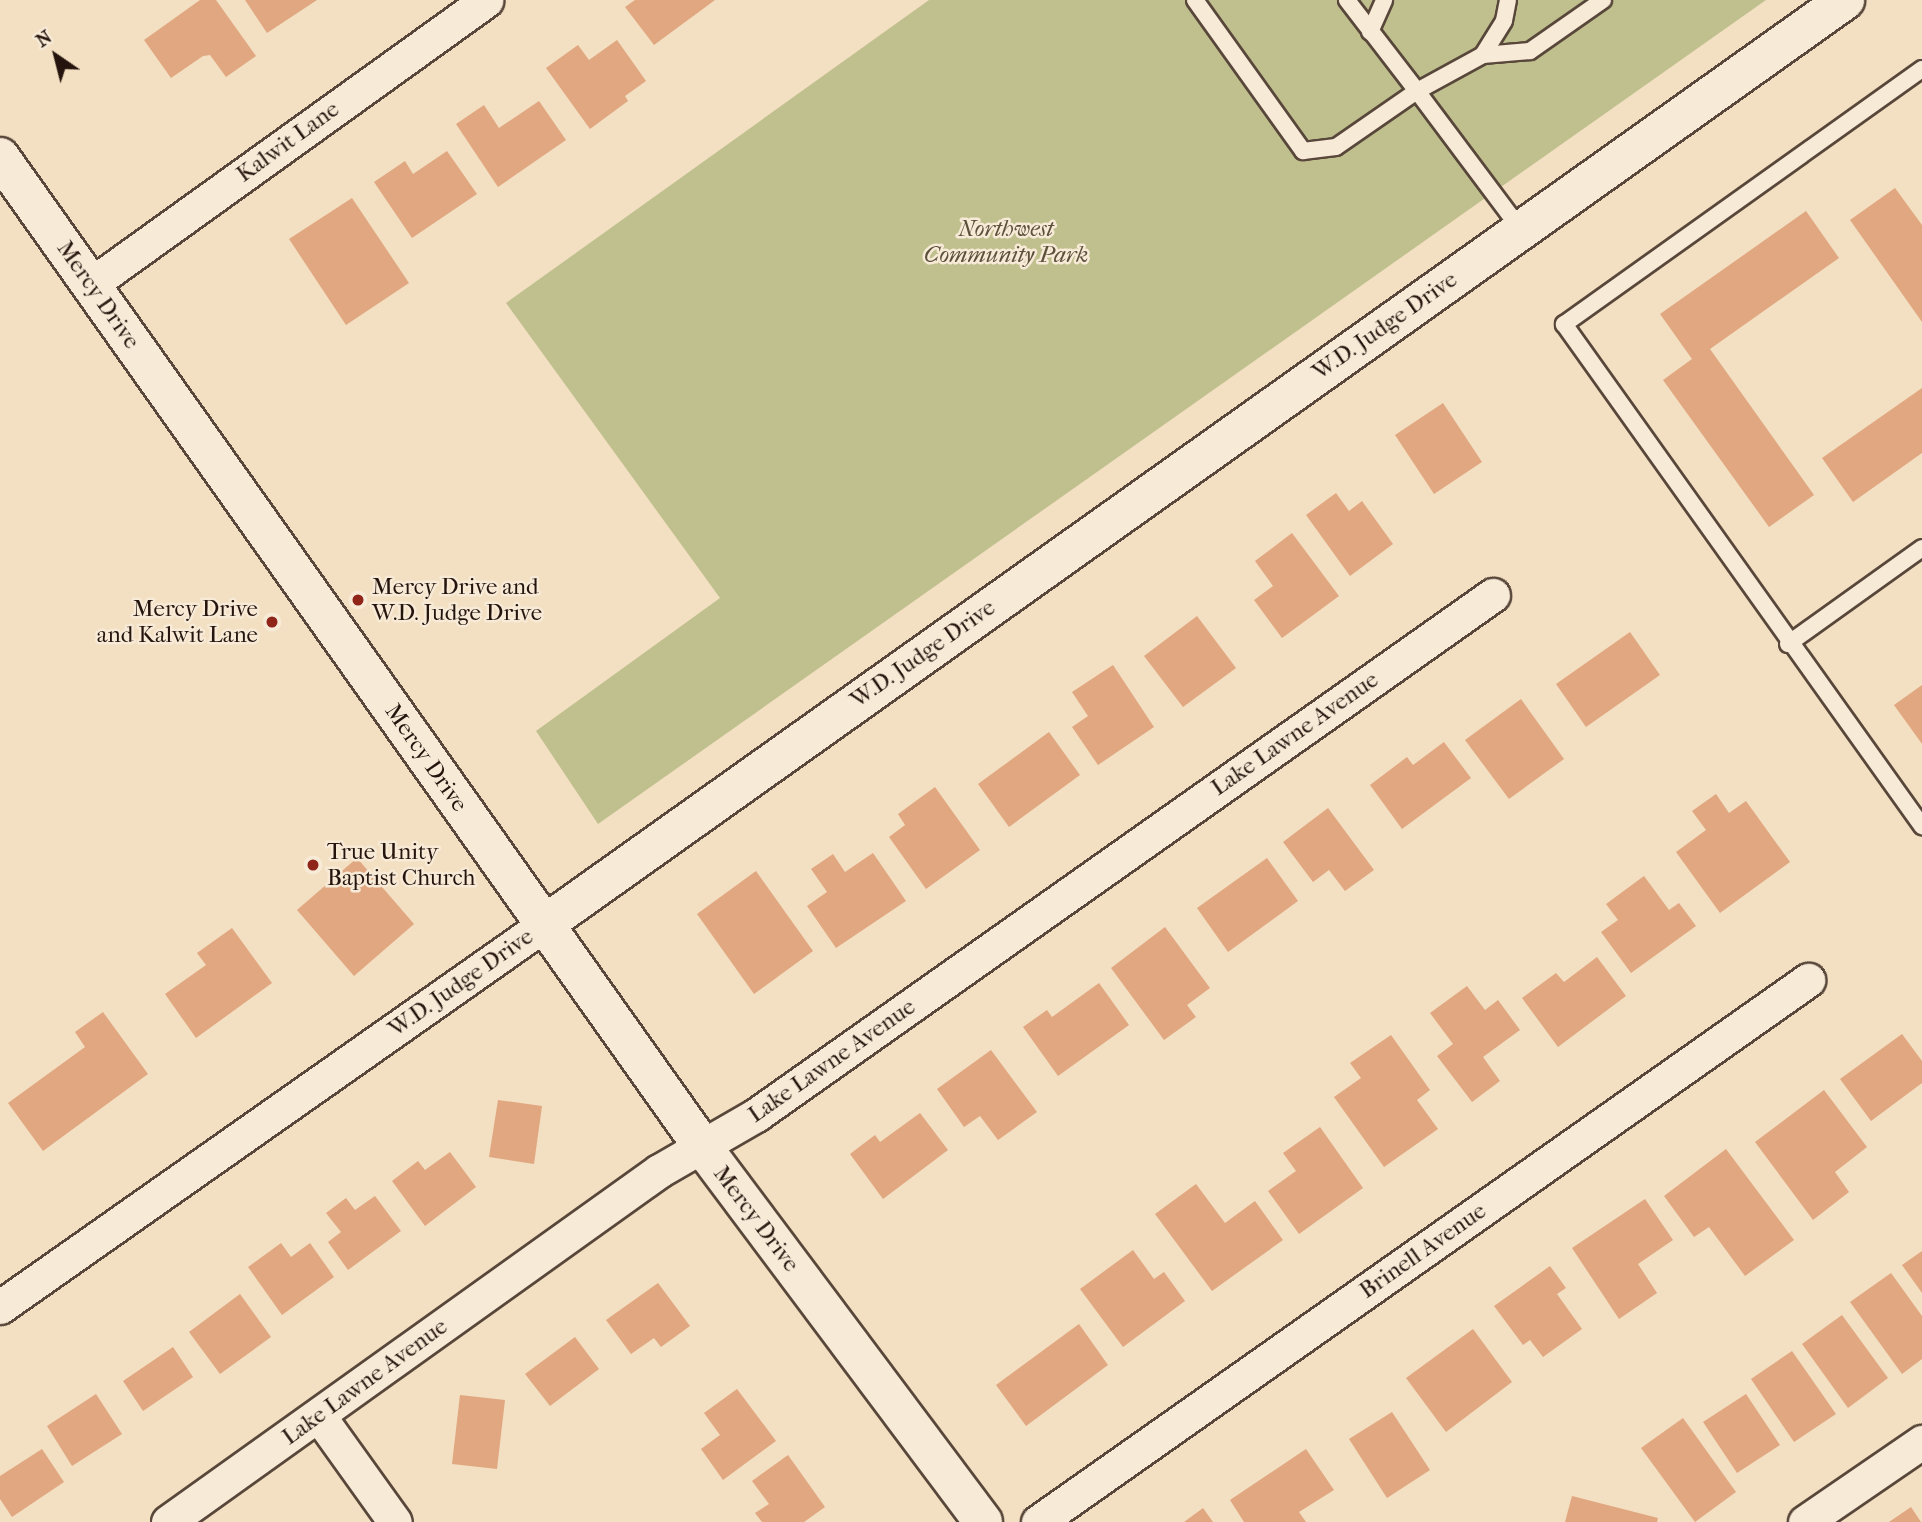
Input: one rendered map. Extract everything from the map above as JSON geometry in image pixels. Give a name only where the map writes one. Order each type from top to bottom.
[{"type":"street","name":"Kalwit Lane","points":[[90,285],[486,0]]},
{"type":"street","name":"W.D. Judge Drive","points":[[0,1307],[545,924],[1845,0]]},
{"type":"street","name":"Mercy Drive","points":[[4,171],[90,285],[702,1146],[983,1522]]},
{"type":"street","name":"Lake Lawne Avenue","points":[[168,1522],[659,1171],[756,1115],[1493,595]]},
{"type":"street","name":"Brinell Avenue","points":[[1038,1522],[1808,980]]},
{"type":"street","points":[[319,1416],[395,1522]]},
{"type":"street","points":[[1805,1522],[1922,1442]]},
{"type":"lane","points":[[1195,0],[1303,151],[1336,148],[1417,91],[1483,55],[1530,51],[1603,0]]},
{"type":"lane","points":[[1347,0],[1521,230]]},
{"type":"lane","points":[[1370,32],[1384,0]]},
{"type":"lane","points":[[1483,55],[1504,21],[1508,0]]},
{"type":"lane","points":[[1921,70],[1564,324],[1788,644],[1922,826]]},
{"type":"lane","points":[[1788,644],[1922,548]]},
{"type":"green space","name":"Northwest Community Park","points":[[929,0],[1766,0],[598,824],[536,731],[720,598],[506,303]]},
{"type":"building","points":[[200,0],[216,0],[256,56],[226,77],[210,55],[203,56],[171,78],[144,40]]},
{"type":"building","points":[[245,0],[317,0],[267,33]]},
{"type":"building","points":[[635,0],[715,0],[654,45],[625,7]]},
{"type":"building","points":[[617,40],[646,81],[625,96],[628,101],[590,129],[546,68],[578,45],[589,60]]},
{"type":"building","points":[[539,101],[566,140],[498,187],[456,124],[484,105],[499,128]]},
{"type":"building","points":[[447,151],[477,194],[412,238],[374,182],[405,161],[413,174]]},
{"type":"building","points":[[1895,188],[1922,225],[1922,322],[1850,220]]},
{"type":"building","points":[[352,198],[409,283],[346,325],[289,239]]},
{"type":"building","points":[[1806,211],[1839,258],[1710,349],[1814,495],[1769,527],[1663,380],[1692,359],[1660,314]]},
{"type":"building","points":[[1922,388],[1922,453],[1853,502],[1822,458]]},
{"type":"building","points":[[1443,403],[1482,462],[1434,494],[1395,435]]},
{"type":"building","points":[[1336,493],[1349,511],[1362,501],[1393,544],[1350,576],[1306,515]]},
{"type":"building","points":[[1292,533],[1339,596],[1282,638],[1254,600],[1273,586],[1255,561]]},
{"type":"building","points":[[1197,616],[1236,668],[1183,707],[1144,656]]},
{"type":"building","points":[[1630,632],[1660,675],[1586,727],[1556,684]]},
{"type":"building","points":[[1113,665],[1154,727],[1098,765],[1072,727],[1088,716],[1072,692]]},
{"type":"building","points":[[1922,685],[1922,744],[1894,705]]},
{"type":"building","points":[[1521,699],[1564,759],[1509,799],[1465,740]]},
{"type":"building","points":[[1049,732],[1080,775],[1009,827],[978,784]]},
{"type":"building","points":[[1444,742],[1471,778],[1402,829],[1370,785],[1407,757],[1413,765]]},
{"type":"building","points":[[935,787],[980,850],[926,889],[889,837],[905,825],[898,814]]},
{"type":"building","points":[[1716,794],[1729,813],[1746,801],[1790,862],[1720,913],[1676,852],[1706,830],[1692,811]]},
{"type":"building","points":[[1328,808],[1374,870],[1345,891],[1329,870],[1313,882],[1283,842]]},
{"type":"building","points":[[873,853],[906,901],[836,948],[807,906],[827,892],[811,869],[833,854],[845,872]]},
{"type":"building","points":[[357,858],[414,924],[354,976],[297,910]]},
{"type":"building","points":[[1267,858],[1298,901],[1228,952],[1197,908]]},
{"type":"building","points":[[756,871],[813,951],[754,994],[697,914]]},
{"type":"building","points":[[1644,876],[1669,910],[1679,903],[1696,926],[1631,973],[1601,932],[1618,920],[1606,904]]},
{"type":"building","points":[[1165,927],[1210,988],[1187,1005],[1196,1017],[1164,1040],[1111,968]]},
{"type":"building","points":[[232,928],[272,983],[196,1038],[165,994],[206,965],[197,953]]},
{"type":"building","points":[[1597,957],[1626,996],[1558,1047],[1522,998],[1556,973],[1564,982]]},
{"type":"building","points":[[1099,983],[1129,1025],[1058,1076],[1023,1027],[1047,1010],[1052,1017]]},
{"type":"building","points":[[1467,986],[1485,1010],[1498,1000],[1520,1030],[1483,1057],[1500,1081],[1472,1102],[1437,1056],[1453,1044],[1430,1013]]},
{"type":"building","points":[[103,1012],[148,1074],[43,1151],[8,1103],[85,1047],[75,1032]]},
{"type":"building","points":[[1902,1034],[1922,1061],[1922,1083],[1871,1121],[1840,1079]]},
{"type":"building","points":[[1391,1035],[1430,1090],[1417,1100],[1438,1129],[1384,1167],[1334,1097],[1361,1078],[1350,1063]]},
{"type":"building","points":[[991,1050],[1037,1112],[998,1140],[980,1116],[964,1127],[937,1089]]},
{"type":"building","points":[[1824,1090],[1867,1147],[1835,1172],[1849,1192],[1813,1220],[1755,1142]]},
{"type":"building","points":[[498,1100],[542,1106],[534,1164],[489,1157]]},
{"type":"building","points":[[920,1113],[948,1150],[883,1199],[850,1154],[875,1135],[880,1142]]},
{"type":"building","points":[[1320,1127],[1363,1188],[1299,1234],[1268,1191],[1296,1171],[1283,1153]]},
{"type":"building","points":[[1726,1149],[1794,1240],[1745,1276],[1709,1227],[1694,1237],[1664,1196]]},
{"type":"building","points":[[450,1152],[476,1187],[425,1226],[392,1181],[418,1161],[425,1170]]},
{"type":"building","points":[[1196,1184],[1225,1223],[1255,1201],[1283,1240],[1212,1291],[1155,1214]]},
{"type":"building","points":[[375,1196],[401,1231],[348,1270],[328,1242],[341,1232],[326,1213],[346,1198],[355,1210]]},
{"type":"building","points":[[1645,1199],[1673,1240],[1638,1264],[1657,1293],[1619,1319],[1572,1248]]},
{"type":"building","points":[[281,1243],[291,1257],[310,1243],[334,1277],[282,1315],[248,1267]]},
{"type":"building","points":[[1133,1250],[1154,1279],[1164,1272],[1185,1301],[1123,1347],[1080,1289]]},
{"type":"building","points":[[1922,1251],[1922,1293],[1902,1265]]},
{"type":"building","points":[[1550,1266],[1566,1288],[1557,1294],[1582,1329],[1543,1357],[1530,1340],[1523,1345],[1494,1306]]},
{"type":"building","points":[[1891,1273],[1922,1316],[1922,1359],[1902,1374],[1850,1302]]},
{"type":"building","points":[[658,1283],[690,1326],[661,1347],[654,1338],[631,1354],[606,1320]]},
{"type":"building","points":[[240,1294],[271,1337],[220,1374],[189,1332]]},
{"type":"building","points":[[1842,1315],[1888,1378],[1848,1408],[1802,1344]]},
{"type":"building","points":[[1079,1324],[1108,1365],[1026,1426],[996,1385]]},
{"type":"building","points":[[1473,1329],[1512,1382],[1446,1432],[1406,1378]]},
{"type":"building","points":[[575,1337],[599,1369],[550,1406],[525,1374]]},
{"type":"building","points":[[173,1347],[193,1377],[143,1411],[123,1381]]},
{"type":"building","points":[[1792,1351],[1836,1414],[1794,1442],[1751,1379]]},
{"type":"building","points":[[737,1389],[776,1441],[723,1480],[701,1449],[720,1435],[704,1413]]},
{"type":"building","points":[[96,1394],[122,1434],[72,1466],[47,1426]]},
{"type":"building","points":[[1746,1394],[1780,1445],[1737,1473],[1703,1422]]},
{"type":"building","points":[[460,1395],[505,1400],[497,1469],[452,1464]]},
{"type":"building","points":[[1392,1412],[1430,1470],[1387,1498],[1349,1439]]},
{"type":"building","points":[[1683,1418],[1736,1492],[1695,1522],[1641,1448]]},
{"type":"building","points":[[42,1449],[64,1482],[12,1517],[0,1499],[0,1476]]},
{"type":"building","points":[[1306,1449],[1334,1490],[1299,1512],[1306,1522],[1244,1522],[1230,1500]]},
{"type":"building","points":[[788,1455],[825,1507],[804,1522],[762,1522],[755,1513],[769,1504],[752,1481]]},
{"type":"building","points":[[1572,1496],[1658,1518],[1657,1522],[1565,1522]]},
{"type":"building","points":[[1911,1507],[1921,1522],[1889,1522]]},
{"type":"building","points":[[1203,1508],[1213,1522],[1184,1522]]},
{"type":"place","name":"Mercy Drive and W.D. Judge Drive","points":[[358,600]]},
{"type":"place","name":"Mercy Drive and Kalwit Lane","points":[[272,622]]},
{"type":"place","name":"True Unity Baptist Church","points":[[313,865]]}]
